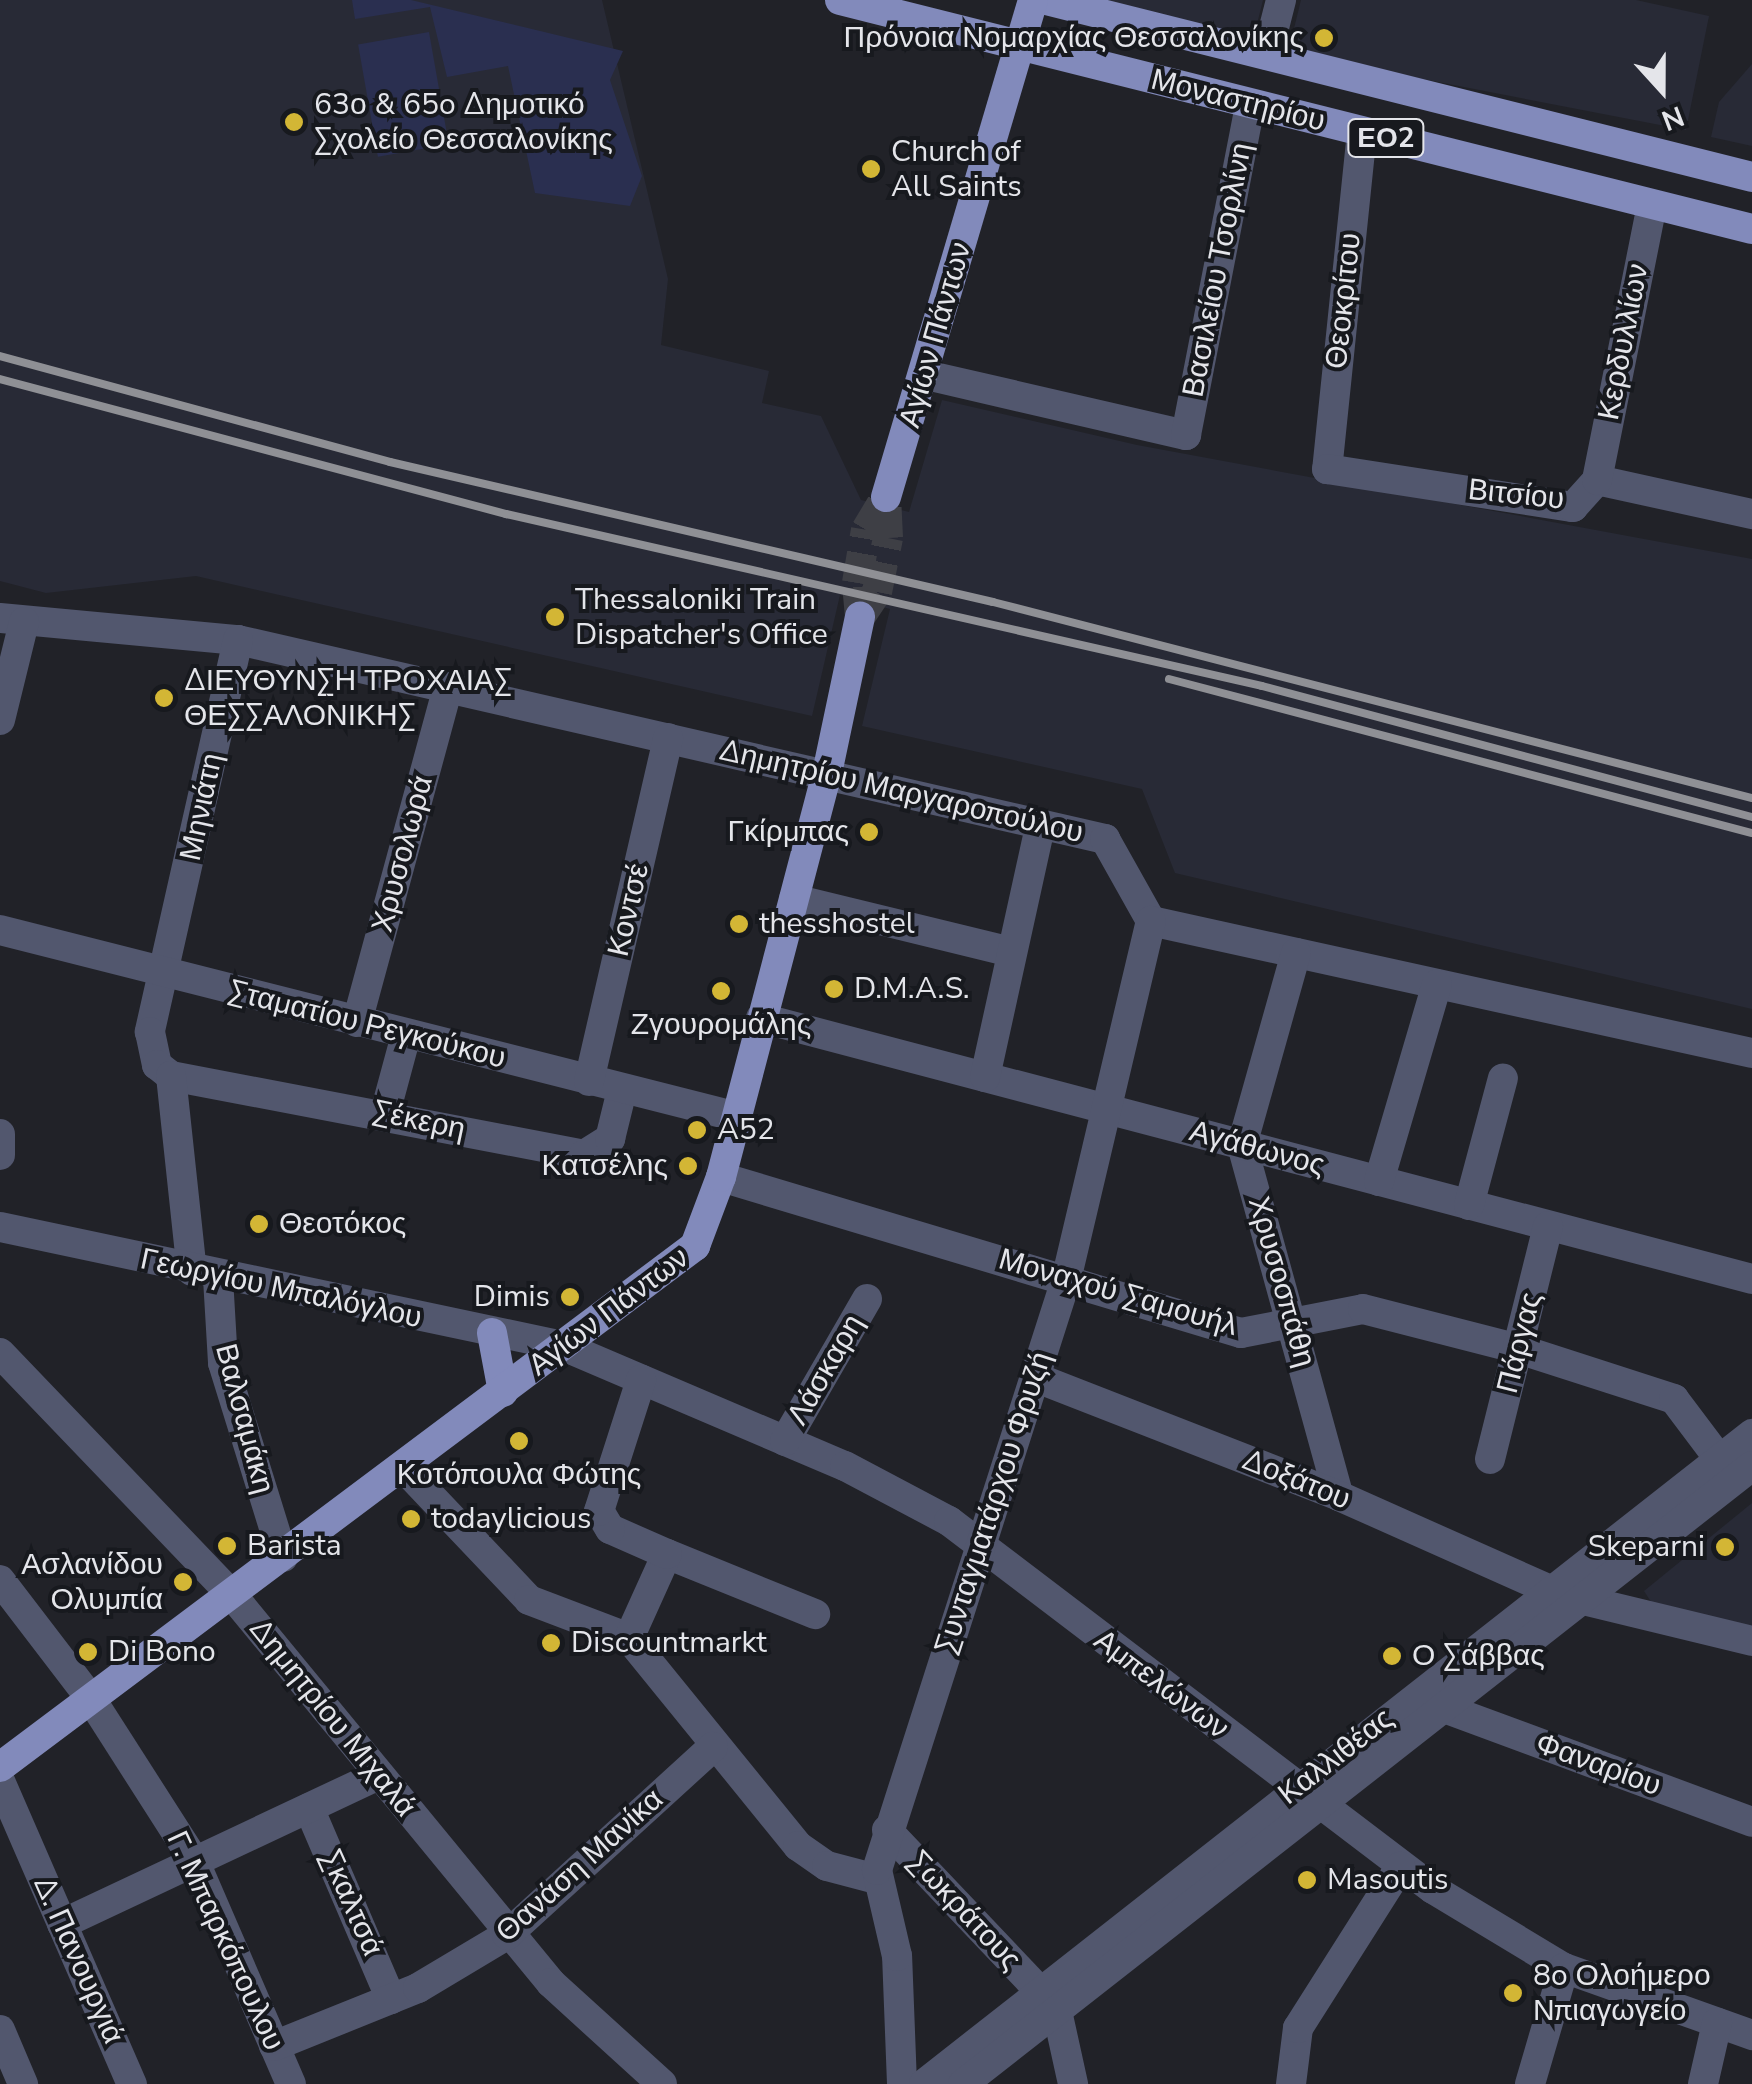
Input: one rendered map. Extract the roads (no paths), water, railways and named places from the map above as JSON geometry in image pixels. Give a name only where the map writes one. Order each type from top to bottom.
[{"type":"main road","name":"Μοναστηρίου","points":[[840,0],[1752,230]]},
{"type":"main road","name":"Αγίων Πάντων","points":[[886,498],[926,375],[1033,0]]},
{"type":"main road","name":"Μοναστηρίου","points":[[1046,0],[1752,177]]},
{"type":"main road","name":"Αγίων Πάντων","points":[[0,1767],[690,1252],[704,1232],[721,1176],[826,778],[860,617]]},
{"type":"main road","points":[[492,1333],[503,1392]]},
{"type":"street","points":[[1266,55],[1281,0]]},
{"type":"street","name":"Βασιλείου Τσορλίνη","points":[[926,375],[1186,436],[1250,104]]},
{"type":"street","name":"Θεοκρίτου","points":[[1327,469],[1362,132]]},
{"type":"street","name":"Κερδυλλίων","points":[[1597,480],[1652,204]]},
{"type":"street","name":"Βιτσίου","points":[[1327,469],[1573,507],[1597,480],[1752,514]]},
{"type":"street","points":[[0,720],[12,620]]},
{"type":"street","name":"Δημητρίου Μαργαροπούλου","points":[[12,620],[238,640],[1105,839],[1151,921]]},
{"type":"street","name":"Μηνιάτη","points":[[166,974],[238,640]]},
{"type":"street","name":"Χρυσολωρά","points":[[357,1022],[448,687]]},
{"type":"street","name":"Κοντσέ","points":[[589,1081],[668,738]]},
{"type":"street","points":[[985,1077],[1040,827]]},
{"type":"street","points":[[794,899],[1012,952]]},
{"type":"street","points":[[1151,921],[1752,1053]]},
{"type":"street","name":"Συνταγματάρχου Φρυζή","points":[[902,2084],[897,1956],[876,1878],[888,1830],[1066,1280],[1151,921]]},
{"type":"street","name":"Σταματίου Ρεγκούκου","points":[[0,930],[734,1116]]},
{"type":"street","points":[[1242,1145],[1296,952]]},
{"type":"street","points":[[166,974],[149,1044],[157,1065],[171,1076],[205,1274]]},
{"type":"street","points":[[1379,1181],[1437,984]]},
{"type":"street","name":"Αγάθωνος","points":[[761,1018],[1752,1279]]},
{"type":"street","points":[[385,1113],[406,1035]]},
{"type":"street","name":"Σέκερη","points":[[171,1076],[385,1113],[584,1156],[610,1140],[622,1090]]},
{"type":"street","points":[[1469,1204],[1504,1078]]},
{"type":"street","points":[[0,1134],[0,1156]]},
{"type":"street","name":"Χρυσοσπάθη","points":[[1242,1145],[1338,1496]]},
{"type":"street","name":"Μοναχού Σαμουήλ","points":[[721,1176],[1241,1333],[1363,1309],[1519,1349],[1674,1398],[1720,1460]]},
{"type":"street","name":"Γεωργίου Μπαλόγλου","points":[[0,1226],[205,1274],[563,1346]]},
{"type":"street","name":"Πάργας","points":[[1490,1459],[1548,1226]]},
{"type":"street","name":"Βαλσαμάκη","points":[[205,1274],[223,1363],[283,1557]]},
{"type":"street","name":"Λάσκαρη","points":[[784,1441],[867,1299]]},
{"type":"street","name":"Αμπελώνων","points":[[563,1346],[784,1441],[949,1521],[978,1548],[1400,1867],[1564,1968],[1752,2036]]},
{"type":"street","name":"Δημητρίου Μιχαλά","points":[[0,1353],[232,1595],[508,1935],[579,2012],[662,2084]]},
{"type":"street","name":"Δοξάτου","points":[[1037,1378],[1338,1496],[1552,1591]]},
{"type":"street","points":[[640,1380],[599,1510],[610,1529],[815,1614]]},
{"type":"street","name":"Καλλιθέας","points":[[924,2084],[1049,2001],[1308,1796],[1552,1591],[1752,1434]]},
{"type":"street","name":"Καλλιθέας","points":[[1308,1796],[1444,1708],[1752,1466]]},
{"type":"street","points":[[403,1467],[530,1600],[629,1638],[798,1846],[826,1866],[876,1878]]},
{"type":"street","points":[[629,1638],[667,1554]]},
{"type":"street","name":"Γ. Μπαρκόπουλου","points":[[0,1580],[91,1699],[194,1860],[290,2084]]},
{"type":"street","points":[[1583,1600],[1752,1640]]},
{"type":"street","name":"Φαναρίου","points":[[1444,1708],[1752,1822]]},
{"type":"street","name":"Θανάση Μανίκα","points":[[274,2046],[391,1999],[508,1935],[713,1746]]},
{"type":"street","points":[[62,1924],[379,1776]]},
{"type":"street","name":"Δ. Πανουργιά","points":[[0,1781],[132,2084]]},
{"type":"street","name":"Σκαλτσά","points":[[309,1808],[391,1999]]},
{"type":"street","name":"Σωκράτους","points":[[888,1830],[1049,2001]]},
{"type":"street","points":[[1291,2084],[1298,2028],[1400,1867]]},
{"type":"street","points":[[1530,2084],[1564,1968]]},
{"type":"street","points":[[1049,2001],[1072,2084]]},
{"type":"street","name":"Καλλιθέας","points":[[963,2084],[1049,2001]]},
{"type":"street","points":[[1703,2084],[1716,2023]]},
{"type":"street","points":[[0,2030],[22,2084]]},
{"type":"tunnel","points":[[860,617],[857,583],[866,530],[886,497]]},
{"type":"tunnel","points":[[860,617],[877,592],[888,538],[886,497]]},
{"type":"railway","points":[[0,356],[390,462],[993,602],[1752,798]]},
{"type":"railway","points":[[0,379],[506,514],[1262,686],[1752,817]]},
{"type":"railway","points":[[1169,679],[1752,833]]},
{"type":"place","name":"Πρόνοια Νομαρχίας Θεσσαλονίκης","points":[[1324,38]]},
{"type":"place","name":"63ο & 65o Δημοτικό Σχολείο Θεσσαλονίκης","points":[[294,122]]},
{"type":"place","name":"Church of All Saints","points":[[871,169]]},
{"type":"place","name":"Thessaloniki Train Dispatcher's Office","points":[[555,617]]},
{"type":"place","name":"ΔΙΕΥΘΥΝΣΗ ΤΡΟΧΑΙΑΣ ΘΕΣΣΑΛΟΝΙΚΗΣ","points":[[164,698]]},
{"type":"place","name":"Γκίρμπας","points":[[869,832]]},
{"type":"place","name":"thesshostel","points":[[739,924]]},
{"type":"place","name":"D.M.A.S.","points":[[834,989]]},
{"type":"place","name":"Ζγουρομάλης","points":[[721,991]]},
{"type":"place","name":"A52","points":[[697,1130]]},
{"type":"place","name":"Κατσέλης","points":[[688,1166]]},
{"type":"place","name":"Θεοτόκος","points":[[259,1224]]},
{"type":"place","name":"Dimis","points":[[570,1297]]},
{"type":"place","name":"Κοτόπουλα Φώτης","points":[[519,1441]]},
{"type":"place","name":"todaylicious","points":[[411,1519]]},
{"type":"place","name":"Barista","points":[[227,1546]]},
{"type":"place","name":"Skeparni","points":[[1725,1547]]},
{"type":"place","name":"Ασλανίδου Ολυμπία","points":[[183,1582]]},
{"type":"place","name":"Discountmarkt","points":[[551,1643]]},
{"type":"place","name":"Di Bono","points":[[88,1652]]},
{"type":"place","name":"Ο Σάββας","points":[[1392,1656]]},
{"type":"place","name":"Masoutis","points":[[1307,1880]]},
{"type":"place","name":"8o Ολοήμερο Νπιαγωγείο","points":[[1513,1993]]}]
